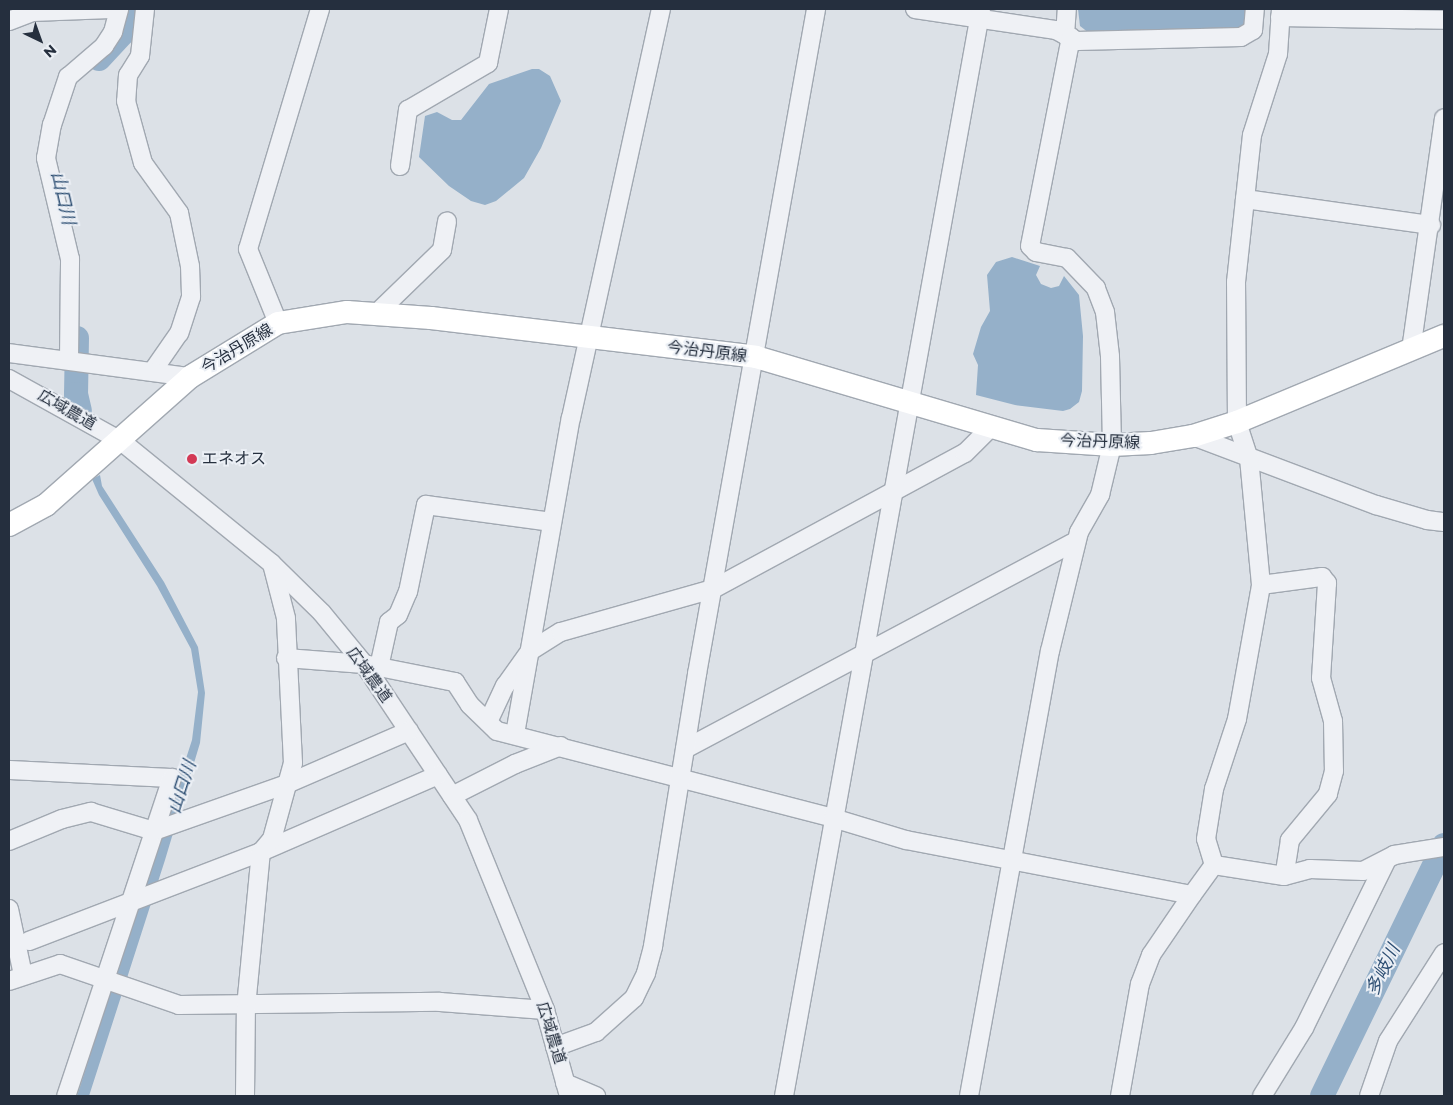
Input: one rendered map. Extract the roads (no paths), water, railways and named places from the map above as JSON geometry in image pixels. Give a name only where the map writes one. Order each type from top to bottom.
[{"type":"main road","name":"今治丹原線","points":[[9,524],[46,505],[121,441],[190,377],[278,324],[348,312],[588,337],[756,358],[908,400],[1038,440],[1112,445],[1151,443],[1194,436],[1237,422],[1444,336]]},
{"type":"street","points":[[9,21],[32,12],[111,9]]},
{"type":"street","points":[[69,359],[70,260],[46,158],[52,125],[68,77],[104,46],[113,32],[119,9]]},
{"type":"street","points":[[145,9],[140,56],[128,76],[126,101],[143,163],[179,213],[190,266],[191,296],[179,333],[152,372]]},
{"type":"street","points":[[278,324],[248,249],[320,9]]},
{"type":"street","points":[[400,166],[408,110],[488,63],[499,9]]},
{"type":"street","points":[[515,734],[552,522],[588,337],[661,9]]},
{"type":"street","points":[[555,1047],[596,1032],[634,998],[646,973],[713,588],[756,358],[816,9]]},
{"type":"street","points":[[916,9],[980,15],[1056,30],[1077,41],[1241,37],[1253,30],[1255,9]]},
{"type":"street","points":[[969,1096],[1050,651],[1076,541],[1100,495],[1112,445],[1110,356],[1105,312],[1096,288],[1067,258],[1036,252],[1030,246],[1068,36],[1067,9]]},
{"type":"street","points":[[1214,865],[1206,839],[1214,789],[1237,718],[1261,585],[1249,460],[1237,422],[1236,282],[1252,134],[1278,54],[1280,13],[1444,20]]},
{"type":"street","points":[[784,1096],[908,400],[980,15]]},
{"type":"street","points":[[1411,350],[1431,225],[1444,118]]},
{"type":"street","points":[[1245,199],[1431,225]]},
{"type":"street","points":[[376,314],[442,250],[447,221]]},
{"type":"street","points":[[9,353],[69,359],[190,377]]},
{"type":"street","name":"広域農道","points":[[9,379],[121,441],[271,564],[322,613],[371,666],[409,732],[468,820],[545,1010],[567,1089]]},
{"type":"street","points":[[488,722],[505,686],[530,651],[561,632],[713,588],[892,491],[965,454],[992,426]]},
{"type":"street","points":[[1194,436],[1249,460],[1376,505],[1427,520],[1444,522]]},
{"type":"street","points":[[371,666],[389,622],[398,615],[408,592],[426,505],[552,522]]},
{"type":"street","points":[[685,749],[1076,541]]},
{"type":"street","points":[[244,1096],[246,1007],[260,852],[272,838],[292,763],[286,658],[286,618],[271,564]]},
{"type":"street","points":[[1261,585],[1322,577],[1327,583],[1322,678],[1333,721],[1334,771],[1328,794],[1290,840],[1284,876]]},
{"type":"street","points":[[286,658],[371,666],[455,682],[470,705],[497,731],[515,734],[833,818],[906,840],[1192,895]]},
{"type":"street","points":[[9,840],[62,819],[91,812],[154,831],[287,784],[409,732]]},
{"type":"street","points":[[452,796],[515,764],[560,746]]},
{"type":"street","points":[[9,770],[172,778],[66,1096]]},
{"type":"street","points":[[29,941],[260,852],[438,775]]},
{"type":"street","points":[[1214,865],[1284,876],[1310,869],[1363,871],[1387,859],[1444,847]]},
{"type":"street","points":[[1262,1096],[1304,1028],[1387,859]]},
{"type":"street","points":[[1120,1096],[1140,984],[1151,955],[1214,865]]},
{"type":"street","points":[[9,909],[16,978],[60,964],[179,1005],[246,1007],[440,1002],[545,1010]]},
{"type":"street","points":[[1369,1096],[1388,1041],[1444,953]]},
{"type":"street","points":[[567,1089],[596,1096]]},
{"type":"water","points":[[1078,9],[1248,9],[1247,23],[1239,30],[1089,33],[1080,26]]},
{"type":"water","points":[[532,69],[539,69],[550,76],[561,101],[541,148],[524,178],[496,201],[485,205],[471,201],[449,186],[419,157],[425,116],[437,112],[452,120],[461,120],[489,84]]},
{"type":"water","points":[[1012,257],[1040,266],[1036,275],[1041,284],[1051,288],[1059,286],[1064,276],[1079,295],[1083,336],[1082,391],[1079,402],[1070,409],[1063,411],[1015,405],[976,395],[978,365],[973,354],[981,327],[990,311],[987,275],[996,262]]},
{"type":"water","points":[[100,475],[102,486],[164,582],[198,647],[205,693],[200,743],[165,860],[89,1096],[77,1096],[192,740],[198,692],[191,649],[157,586],[99,495],[92,479]]},
{"type":"waterway","name":"山口川","points":[[99,59],[123,33],[128,9]]},
{"type":"waterway","name":"山口川","points":[[77,338],[76,394],[80,411]]},
{"type":"waterway","name":"多岐川","points":[[1322,1096],[1444,845]]},
{"type":"place","name":"エネオス","points":[[192,459]]}]
